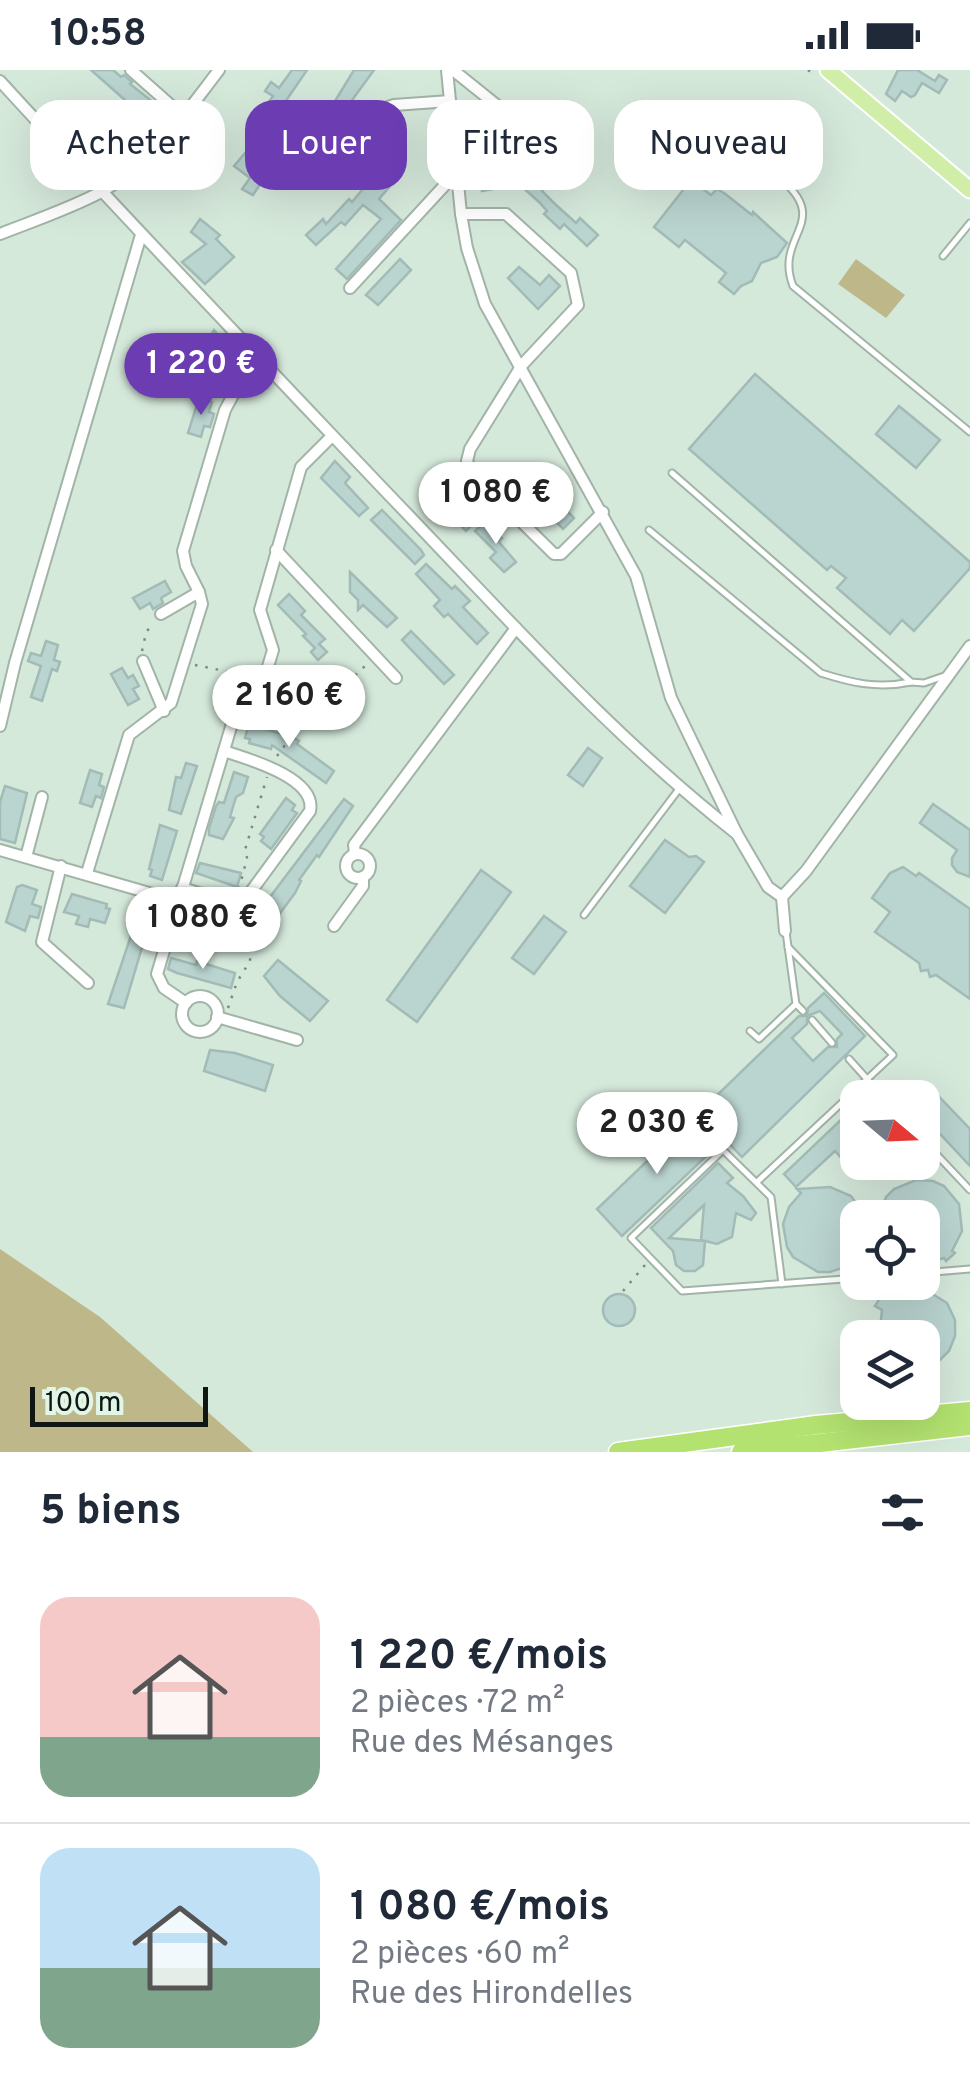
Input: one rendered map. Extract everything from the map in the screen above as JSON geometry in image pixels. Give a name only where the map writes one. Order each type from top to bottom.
[{"type":"highway","points":[[618,1452],[816,1425],[970,1411]]},
{"type":"highway","points":[[741,1452],[970,1426]]},
{"type":"main road","points":[[828,70],[970,190]]},
{"type":"street","points":[[130,70],[164,100]]},
{"type":"street","points":[[197,100],[219,70]]},
{"type":"street","points":[[450,70],[450,100]]},
{"type":"street","points":[[450,70],[489,100]]},
{"type":"street","points":[[0,81],[141,235],[577,692],[679,789],[737,834]]},
{"type":"street","points":[[0,234],[105,190]]},
{"type":"street","points":[[350,288],[440,190]]},
{"type":"street","points":[[458,190],[467,248],[485,304],[636,576],[671,698],[737,834],[768,887],[782,896]]},
{"type":"street","points":[[460,214],[506,214],[570,273],[578,305],[522,366],[470,449],[467,461],[472,472],[554,554],[561,554],[603,512]]},
{"type":"street","points":[[0,726],[141,235]]},
{"type":"street","points":[[87,873],[130,735],[171,703],[202,604],[183,551],[225,410],[233,395],[264,365]]},
{"type":"street","points":[[186,1003],[158,981],[177,901],[236,716],[261,690],[273,650],[260,610],[301,467],[332,436]]},
{"type":"street","points":[[276,550],[396,678]]},
{"type":"street","points":[[161,614],[199,592]]},
{"type":"street","points":[[354,854],[354,845],[516,628]]},
{"type":"street","points":[[782,896],[806,871],[970,646]]},
{"type":"street","points":[[2,659],[15,663]]},
{"type":"street","points":[[144,660],[164,711]]},
{"type":"street","points":[[182,888],[232,903],[247,897],[310,811],[309,793],[272,767],[224,751]]},
{"type":"street","points":[[26,857],[42,797]]},
{"type":"street","points":[[0,850],[177,901]]},
{"type":"street","points":[[354,854],[364,855],[370,862],[370,871],[363,877],[354,877],[347,871],[347,860],[354,854]]},
{"type":"street","points":[[61,866],[42,942],[88,983]]},
{"type":"street","points":[[334,926],[363,886],[363,877]]},
{"type":"street","points":[[782,896],[786,931]]},
{"type":"street","points":[[205,997],[216,1006],[221,1018],[208,1030],[194,1032],[182,1016],[192,998],[205,997]]},
{"type":"street","points":[[221,1018],[297,1040]]},
{"type":"lane","points":[[793,190],[802,198],[804,210],[786,268],[793,286],[970,432]]},
{"type":"lane","points":[[943,256],[970,223]]},
{"type":"lane","points":[[672,473],[911,682]]},
{"type":"lane","points":[[649,530],[821,672],[855,684],[891,686],[924,683],[950,674]]},
{"type":"lane","points":[[584,915],[679,789]]},
{"type":"lane","points":[[786,931],[796,1004],[803,1011]]},
{"type":"lane","points":[[788,948],[893,1055],[867,1080],[848,1060]]},
{"type":"lane","points":[[750,1031],[758,1039],[796,1004]]},
{"type":"lane","points":[[812,1020],[832,1042]]},
{"type":"lane","points":[[756,1182],[840,1105]]},
{"type":"lane","points":[[782,1284],[771,1197],[723,1150],[631,1238],[682,1291],[782,1284],[840,1279]]},
{"type":"lane","points":[[940,1158],[970,1190]]},
{"type":"lane","points":[[940,1272],[970,1269]]},
{"type":"path","points":[[144,660],[141,654],[146,634],[161,614]]},
{"type":"path","points":[[221,1018],[250,961],[253,910],[238,890],[247,858],[245,850],[272,767],[309,713],[316,714],[375,656]]},
{"type":"path","points":[[184,663],[225,671],[261,690]]},
{"type":"path","points":[[623,1291],[651,1258]]},
{"type":"shaded area","points":[[856,259],[905,295],[886,318],[838,284]]},
{"type":"shaded area","points":[[0,1249],[100,1317],[253,1452],[0,1452]]},
{"type":"building","points":[[91,70],[113,70],[121,77],[124,75],[150,100],[125,100]]},
{"type":"building","points":[[292,70],[307,70],[287,100],[270,100],[273,96],[265,91],[271,82],[279,88]]},
{"type":"building","points":[[354,70],[374,70],[352,100],[336,100]]},
{"type":"building","points":[[898,70],[917,70],[935,81],[939,75],[947,80],[939,93],[922,83],[915,95],[911,97],[902,91],[895,101],[886,94]]},
{"type":"building","points":[[245,153],[245,174],[234,166]]},
{"type":"building","points":[[362,190],[387,190],[379,199],[401,220],[347,279],[336,269],[381,219],[363,205],[345,225],[341,222],[316,245],[306,235],[323,219],[326,224],[349,199],[352,202]]},
{"type":"building","points":[[526,190],[543,190],[576,223],[580,218],[598,235],[587,246],[564,224],[560,229],[544,214],[547,211]]},
{"type":"building","points":[[683,190],[704,190],[711,195],[719,190],[752,215],[753,212],[787,243],[777,257],[761,263],[752,281],[734,294],[719,282],[726,273],[685,240],[679,247],[654,227]]},
{"type":"building","points":[[200,219],[220,235],[216,239],[234,257],[205,284],[182,262],[206,244],[191,232]]},
{"type":"building","points":[[400,259],[411,270],[378,305],[366,295]]},
{"type":"building","points":[[519,267],[540,285],[549,275],[560,286],[538,309],[508,278]]},
{"type":"building","points":[[214,330],[244,366],[235,374],[207,341]]},
{"type":"building","points":[[755,374],[970,562],[970,568],[914,631],[902,620],[890,634],[837,588],[846,578],[831,566],[827,570],[689,449]]},
{"type":"building","points":[[199,398],[212,402],[209,412],[214,414],[201,437],[188,433]]},
{"type":"building","points":[[899,406],[940,440],[916,468],[876,434]]},
{"type":"building","points":[[335,461],[350,477],[345,483],[368,508],[359,516],[321,478]]},
{"type":"building","points":[[444,477],[461,494],[457,498],[476,521],[466,531],[450,514],[455,509],[434,487]]},
{"type":"building","points":[[546,481],[562,498],[558,502],[574,518],[563,529],[549,514],[553,510],[535,491]]},
{"type":"building","points":[[382,510],[421,550],[424,555],[415,564],[371,520]]},
{"type":"building","points":[[486,521],[516,562],[504,572],[490,558],[496,552],[475,531]]},
{"type":"building","points":[[426,564],[470,601],[463,607],[488,633],[477,644],[448,614],[444,617],[434,606],[440,600],[416,574]]},
{"type":"building","points":[[350,572],[397,618],[387,627],[363,605],[358,610],[358,600],[350,592]]},
{"type":"building","points":[[165,581],[171,592],[161,598],[163,603],[153,609],[150,603],[140,609],[133,598]]},
{"type":"building","points":[[289,594],[305,611],[301,615],[325,639],[319,644],[327,652],[318,660],[311,652],[315,648],[303,636],[306,634],[278,605]]},
{"type":"building","points":[[411,631],[454,675],[444,684],[402,640]]},
{"type":"building","points":[[46,641],[58,645],[54,660],[60,662],[57,671],[52,669],[42,701],[31,697],[41,666],[28,661],[31,653],[41,656]]},
{"type":"building","points":[[122,668],[128,678],[133,675],[139,686],[133,689],[139,699],[128,705],[111,674]]},
{"type":"building","points":[[249,724],[294,738],[334,771],[326,783],[272,745],[271,749],[249,743],[250,739],[245,738]]},
{"type":"building","points":[[588,748],[602,758],[583,786],[568,775]]},
{"type":"building","points":[[186,763],[197,766],[181,814],[169,810],[176,777],[181,778]]},
{"type":"building","points":[[90,770],[102,774],[99,785],[104,787],[101,798],[96,796],[92,807],[80,803]]},
{"type":"building","points":[[234,772],[248,777],[243,793],[236,797],[230,817],[234,818],[223,839],[209,835],[209,829],[216,806],[224,803]]},
{"type":"building","points":[[5,786],[27,793],[15,843],[0,839],[0,802]]},
{"type":"building","points":[[286,798],[295,805],[292,810],[297,813],[271,849],[261,841],[264,837],[260,834]]},
{"type":"building","points":[[344,799],[353,806],[275,920],[264,911],[264,905]]},
{"type":"building","points":[[933,804],[970,830],[970,877],[957,872],[952,865],[957,850],[920,823]]},
{"type":"building","points":[[160,825],[177,831],[162,880],[150,876],[149,869]]},
{"type":"building","points":[[665,840],[689,857],[696,856],[704,862],[665,913],[630,886]]},
{"type":"building","points":[[200,863],[241,873],[237,887],[196,873]]},
{"type":"building","points":[[903,867],[916,876],[919,873],[970,909],[970,999],[936,975],[930,977],[928,970],[921,971],[919,963],[875,932],[890,912],[872,898],[890,873]]},
{"type":"building","points":[[481,870],[511,892],[417,1022],[387,1000]]},
{"type":"building","points":[[17,887],[37,890],[32,904],[41,907],[38,918],[30,916],[25,931],[6,922]]},
{"type":"building","points":[[72,894],[107,904],[110,909],[105,923],[90,919],[88,927],[76,924],[79,916],[64,912]]},
{"type":"building","points":[[138,899],[154,907],[124,1008],[108,1004],[140,909],[135,908]]},
{"type":"building","points":[[185,911],[248,929],[244,943],[181,923]]},
{"type":"building","points":[[544,916],[566,932],[534,974],[512,958]]},
{"type":"building","points":[[171,958],[196,965],[197,961],[235,973],[231,988],[168,969]]},
{"type":"building","points":[[278,960],[328,1001],[310,1021],[280,996],[264,976]]},
{"type":"building","points":[[824,993],[865,1036],[742,1157],[722,1136],[732,1127],[709,1103],[799,1016],[807,1016],[808,1008]],"holes":[[[820,1011],[842,1034],[837,1047],[828,1047],[813,1061],[792,1038],[807,1024],[807,1016]]]},
{"type":"building","points":[[210,1050],[273,1065],[265,1091],[204,1071]]},
{"type":"building","points":[[940,1098],[970,1129],[970,1166],[940,1134]]},
{"type":"building","points":[[691,1119],[717,1146],[622,1236],[597,1209]]},
{"type":"building","points":[[840,1121],[840,1156],[835,1151],[796,1187],[784,1174]]},
{"type":"building","points":[[718,1163],[733,1178],[727,1183],[756,1213],[751,1220],[736,1213],[732,1237],[717,1244],[705,1241],[703,1265],[695,1271],[684,1271],[676,1265],[673,1251],[651,1228]],"holes":[[[704,1205],[701,1240],[705,1241],[669,1238]]]},
{"type":"building","points":[[916,1180],[933,1181],[944,1186],[959,1204],[962,1231],[952,1251],[955,1253],[946,1261],[940,1259],[940,1200],[885,1200],[894,1189]]},
{"type":"building","points":[[830,1187],[854,1200],[840,1200],[840,1269],[818,1272],[793,1257],[787,1247],[783,1224],[789,1207],[801,1193],[797,1189]]},
{"type":"building","points":[[619,1294],[630,1299],[635,1310],[630,1321],[619,1326],[608,1321],[603,1310],[608,1299]]},
{"type":"building","points":[[940,1299],[947,1303],[955,1320],[955,1336],[949,1351],[940,1360],[940,1320],[881,1320],[882,1310],[875,1306],[879,1300]]}]
